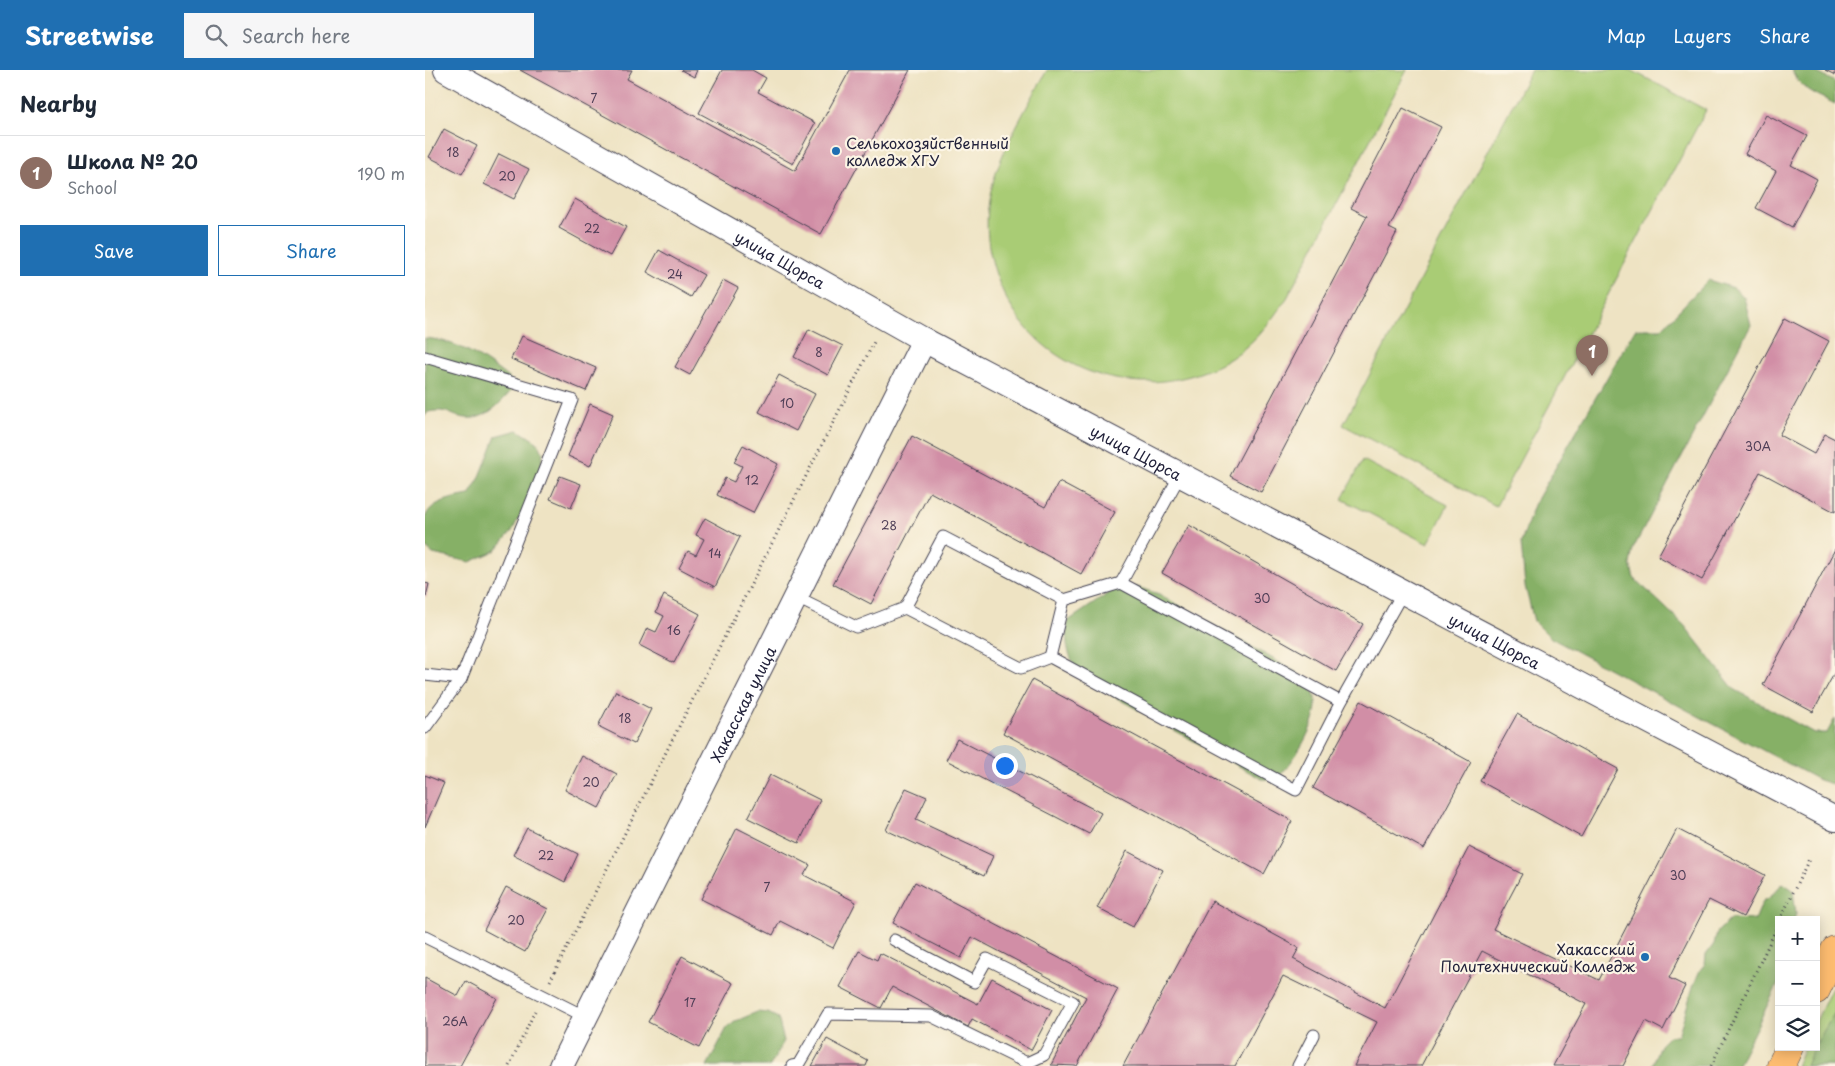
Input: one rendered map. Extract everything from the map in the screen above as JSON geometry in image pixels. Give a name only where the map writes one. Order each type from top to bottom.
[{"type":"main road","points":[[1820,982],[1835,950]]},
{"type":"main road","points":[[1781,1066],[1788,1051]]},
{"type":"street","name":"улица Щорса","points":[[446,70],[924,340],[1835,819]]},
{"type":"street","name":"Хакасская улица","points":[[561,1066],[924,340]]},
{"type":"lane","points":[[425,357],[572,400],[461,678],[425,728]]},
{"type":"lane","points":[[795,597],[856,627],[905,608],[943,537],[1064,600],[1121,583],[1180,475]]},
{"type":"lane","points":[[1121,583],[1341,702]]},
{"type":"lane","points":[[905,608],[1021,668],[1049,657],[1296,790],[1341,702],[1403,592]]},
{"type":"lane","points":[[1049,657],[1064,600]]},
{"type":"lane","points":[[425,675],[461,678]]},
{"type":"lane","points":[[425,937],[585,1017]]},
{"type":"lane","points":[[792,1066],[798,1065],[828,1014],[931,1016],[1027,1063],[1044,1055],[1073,1002],[987,959],[974,982],[894,940]]},
{"type":"lane","points":[[1297,1066],[1314,1035]]},
{"type":"path","points":[[509,1066],[543,995],[875,340],[868,335]]},
{"type":"path","points":[[1781,916],[1810,857]]},
{"type":"path","points":[[1711,1066],[1775,930]]},
{"type":"green space","points":[[1047,70],[1407,70],[1287,298],[1266,326],[1241,351],[1221,364],[1189,376],[1157,382],[1124,380],[1093,373],[1064,359],[1038,340],[1016,315],[996,276],[989,247],[987,228],[991,190],[1003,154]]},
{"type":"green space","points":[[1531,70],[1631,70],[1706,110],[1496,506],[1343,425]]},
{"type":"green space","points":[[1792,70],[1812,70],[1835,82],[1835,104],[1805,87],[1800,83]]},
{"type":"green space","points":[[1708,280],[1734,288],[1744,297],[1751,325],[1633,549],[1630,564],[1634,578],[1684,625],[1734,689],[1814,733],[1827,733],[1835,718],[1835,785],[1819,780],[1551,638],[1534,621],[1525,586],[1521,543],[1534,505],[1635,329],[1661,329]]},
{"type":"green space","points":[[425,338],[449,343],[481,358],[510,379],[511,391],[497,406],[479,417],[466,418],[441,411],[428,412],[425,416]]},
{"type":"green space","points":[[518,430],[537,442],[543,452],[540,477],[512,531],[495,551],[470,562],[433,554],[425,547],[425,519],[427,513],[431,508],[443,501],[469,495],[479,479],[496,436]]},
{"type":"green space","points":[[1363,460],[1448,505],[1428,544],[1342,499]]},
{"type":"green space","points":[[1137,587],[1159,594],[1296,672],[1310,687],[1314,693],[1316,706],[1310,729],[1297,753],[1275,780],[1262,779],[1081,678],[1067,644],[1068,621],[1115,589]]},
{"type":"green space","points":[[1783,883],[1793,890],[1796,913],[1795,916],[1775,916],[1775,990],[1737,1066],[1652,1066],[1660,1045],[1669,1036],[1678,1036],[1693,987],[1700,970],[1705,964],[1706,955],[1714,944],[1717,932],[1731,919],[1755,920],[1763,901],[1769,898]]},
{"type":"green space","points":[[1835,981],[1835,1066],[1796,1066],[1802,1051],[1820,1051],[1820,1013]]},
{"type":"green space","points":[[757,1012],[768,1013],[778,1018],[784,1041],[770,1066],[707,1066],[727,1028],[736,1021]]},
{"type":"green space","points":[[1835,1012],[1835,1066],[1806,1066],[1812,1051],[1820,1051],[1820,1037]]},
{"type":"building","name":"Селькохозяйственный колледж ХГУ","points":[[520,70],[632,70],[627,79],[795,171],[850,70],[910,70],[821,234]]},
{"type":"building","points":[[681,70],[697,70],[694,77]]},
{"type":"building","points":[[722,70],[752,70],[766,78],[758,92],[815,123],[793,164],[699,113]]},
{"type":"building","points":[[1825,70],[1835,70],[1835,75]]},
{"type":"building","points":[[1403,108],[1441,127],[1389,228],[1397,232],[1261,492],[1230,476],[1367,216],[1351,208]]},
{"type":"building","points":[[1766,115],[1807,136],[1791,165],[1817,179],[1792,227],[1756,208],[1776,171],[1745,154]]},
{"type":"building","points":[[444,129],[477,146],[462,174],[429,157]]},
{"type":"building","points":[[499,154],[529,169],[514,199],[484,184]]},
{"type":"building","points":[[575,199],[626,227],[610,256],[559,228]]},
{"type":"building","points":[[659,250],[704,275],[691,297],[647,272]]},
{"type":"building","points":[[723,280],[738,288],[690,375],[675,367]]},
{"type":"building","points":[[1785,318],[1829,341],[1779,435],[1814,454],[1825,434],[1835,439],[1835,512],[1760,472],[1702,580],[1658,556]]},
{"type":"building","points":[[809,329],[843,346],[828,375],[794,357]]},
{"type":"building","points":[[522,336],[596,368],[586,391],[511,359]]},
{"type":"building","points":[[779,375],[815,394],[796,431],[759,412]]},
{"type":"building","points":[[590,404],[613,414],[590,466],[568,456]]},
{"type":"building","points":[[912,436],[1045,507],[1059,482],[1115,512],[1081,574],[930,492],[871,604],[833,584]]},
{"type":"building","points":[[743,445],[778,464],[753,513],[717,495],[725,478],[734,482],[742,466],[734,462]]},
{"type":"building","points":[[560,476],[581,484],[571,508],[550,499]]},
{"type":"building","points":[[705,518],[740,537],[715,587],[679,568],[688,551],[696,555],[704,539],[696,535]]},
{"type":"building","points":[[1189,525],[1363,624],[1336,671],[1162,573]]},
{"type":"building","points":[[1835,549],[1835,672],[1813,712],[1763,685]]},
{"type":"building","points":[[425,583],[429,584],[426,597],[425,597]]},
{"type":"building","points":[[664,595],[700,614],[674,663],[639,645],[647,628],[656,632],[664,616],[656,612]]},
{"type":"building","points":[[1032,680],[1292,821],[1264,874],[1003,733]]},
{"type":"building","points":[[616,691],[651,709],[634,744],[598,726]]},
{"type":"building","points":[[1361,701],[1471,762],[1424,849],[1313,788]]},
{"type":"building","points":[[1517,714],[1618,769],[1581,837],[1480,781]]},
{"type":"building","points":[[957,739],[1101,813],[1089,834],[946,760]]},
{"type":"building","points":[[582,756],[617,774],[599,808],[565,790]]},
{"type":"building","points":[[425,775],[444,783],[425,827]]},
{"type":"building","points":[[770,775],[820,800],[799,843],[748,818]]},
{"type":"building","points":[[906,788],[927,797],[916,820],[993,856],[984,876],[886,830]]},
{"type":"building","points":[[527,828],[578,854],[565,882],[513,855]]},
{"type":"building","points":[[737,828],[810,865],[804,875],[856,902],[833,948],[780,921],[773,935],[701,899]]},
{"type":"building","points":[[1677,829],[1765,875],[1743,917],[1709,900],[1669,978],[1685,986],[1663,1030],[1646,1021],[1623,1066],[1553,1066],[1586,1004],[1482,951],[1421,1066],[1354,1066],[1377,1022],[1283,976],[1235,1066],[1123,1066],[1212,901],[1299,948],[1293,959],[1385,1008],[1469,847],[1522,874],[1493,929],[1599,980]]},
{"type":"building","points":[[1127,851],[1163,870],[1133,927],[1097,908]]},
{"type":"building","points":[[915,882],[1118,989],[1077,1066],[1051,1065],[1086,997],[972,937],[961,958],[893,923]]},
{"type":"building","points":[[506,887],[548,909],[525,952],[484,930]]},
{"type":"building","points":[[859,951],[877,960],[880,953],[978,1004],[992,978],[1052,1010],[1031,1050],[972,1019],[968,1027],[892,987],[881,1008],[840,987]]},
{"type":"building","points":[[682,956],[733,983],[699,1048],[648,1022]]},
{"type":"building","points":[[425,978],[458,996],[466,981],[497,998],[460,1066],[425,1066]]},
{"type":"building","points":[[827,1039],[868,1061],[866,1066],[812,1066]]},
{"type":"place","name":"Селькохозяйственный колледж ХГУ","points":[[836,151]]},
{"type":"place","name":"Школа № 20","points":[[1592,376]]},
{"type":"place","name":"Хакасский Политехнический Колледж","points":[[1645,957]]}]
